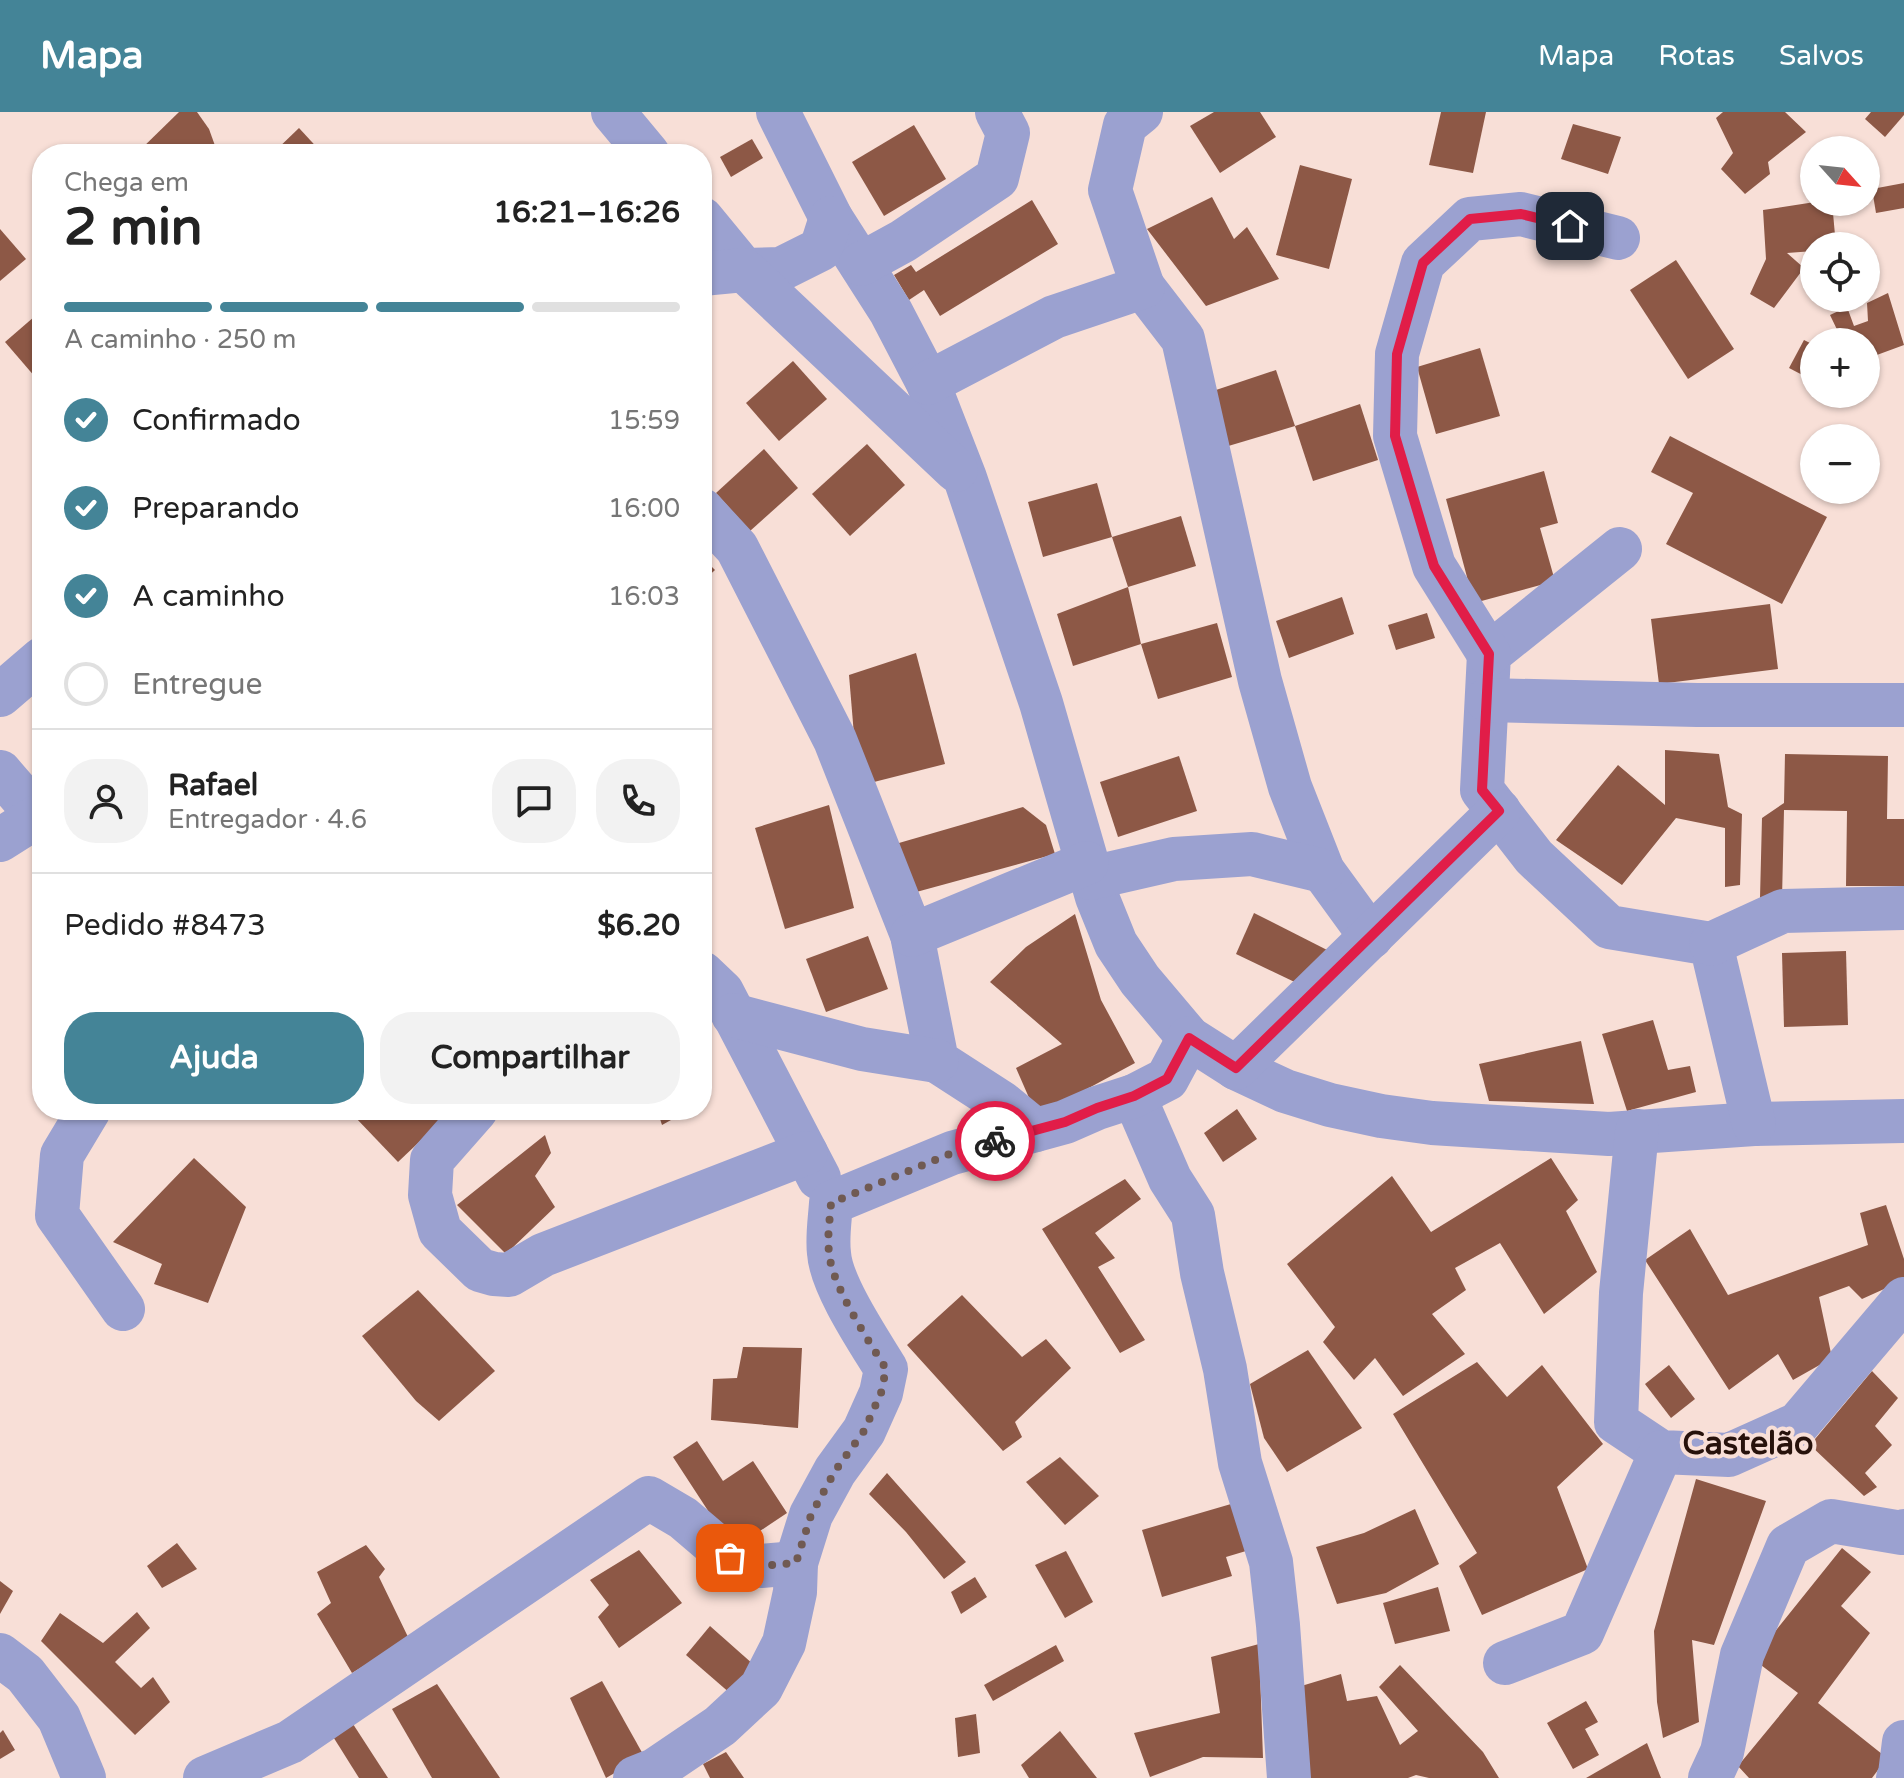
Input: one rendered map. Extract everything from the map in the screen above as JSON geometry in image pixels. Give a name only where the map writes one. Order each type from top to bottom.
[{"type":"street","points":[[613,112],[640,144]]},
{"type":"street","points":[[778,112],[831,218],[891,312],[928,383],[965,478],[1041,703],[1097,897],[1116,944],[1140,980],[1189,1038],[1236,1068],[1285,1091],[1330,1105],[1432,1123],[1609,1134],[1754,1124],[1904,1121]]},
{"type":"street","points":[[861,264],[903,241],[997,178],[1008,133],[997,112]]},
{"type":"street","points":[[1141,112],[1125,125],[1110,190],[1143,287],[1183,339],[1260,681],[1290,787],[1323,871],[1371,937]]},
{"type":"street","points":[[1618,238],[1521,214],[1470,219],[1423,263],[1397,354],[1395,436],[1434,566],[1489,654],[1482,790],[1534,857],[1609,927],[1711,944],[1783,911],[1904,908]]},
{"type":"street","points":[[723,272],[781,269],[821,249],[831,218]]},
{"type":"street","points":[[712,244],[723,272],[965,478]]},
{"type":"street","points":[[928,383],[1054,317],[1143,287]]},
{"type":"street","points":[[712,521],[737,548],[835,740],[912,935],[937,1061]]},
{"type":"street","points":[[1489,654],[1620,549]]},
{"type":"street","points":[[0,695],[32,668]]},
{"type":"street","points":[[1487,700],[1697,705],[1904,705]]},
{"type":"street","points":[[0,772],[32,808]]},
{"type":"street","points":[[1236,1068],[1499,811]]},
{"type":"street","points":[[0,840],[32,822]]},
{"type":"street","points":[[912,935],[1089,871],[1174,859],[1252,854],[1323,871]]},
{"type":"street","points":[[1711,944],[1754,1124]]},
{"type":"street","points":[[650,1775],[720,1726],[761,1688],[784,1643],[795,1592],[796,1563],[811,1515],[835,1471],[864,1431],[881,1393],[886,1369],[835,1278],[829,1253],[831,1203],[722,992],[712,982]]},
{"type":"street","points":[[733,1015],[862,1049],[937,1061],[1002,1103],[1035,1130]]},
{"type":"street","points":[[831,1203],[952,1153],[1065,1122],[1134,1096],[1167,1079],[1189,1038]]},
{"type":"street","points":[[1134,1096],[1170,1179],[1193,1215],[1202,1273],[1225,1369],[1240,1463],[1271,1562],[1289,1778]]},
{"type":"street","points":[[83,1120],[62,1155],[57,1215],[123,1309]]},
{"type":"street","points":[[467,1120],[432,1160],[430,1195],[440,1231],[480,1270],[494,1274],[509,1275],[543,1255],[806,1153]]},
{"type":"street","points":[[1637,1131],[1621,1293],[1616,1422],[1661,1452],[1729,1455],[1798,1424],[1904,1299]]},
{"type":"street","points":[[1505,1663],[1582,1633],[1661,1452]]},
{"type":"street","points":[[205,1778],[290,1742],[649,1498],[683,1518],[730,1558],[761,1566],[796,1563]]},
{"type":"street","points":[[1710,1778],[1722,1752],[1742,1655],[1788,1546],[1831,1521],[1903,1535]]},
{"type":"street","points":[[0,1655],[25,1674],[59,1718],[84,1778]]},
{"type":"street","points":[[1898,1778],[1904,1742]]},
{"type":"building","points":[[179,112],[197,112],[209,129],[214,144],[146,144]]},
{"type":"building","points":[[1214,112],[1260,112],[1276,137],[1220,173],[1190,126]]},
{"type":"building","points":[[1441,112],[1486,112],[1473,173],[1429,165]]},
{"type":"building","points":[[1723,112],[1785,112],[1806,132],[1768,162],[1770,174],[1745,194],[1721,169],[1733,153],[1716,118]]},
{"type":"building","points":[[1871,112],[1904,112],[1904,115],[1885,137],[1865,119]]},
{"type":"building","points":[[1573,124],[1621,137],[1608,174],[1561,159]]},
{"type":"building","points":[[914,125],[946,179],[884,216],[852,162]]},
{"type":"building","points":[[299,128],[314,144],[282,144]]},
{"type":"building","points":[[752,139],[763,158],[731,177],[720,157]]},
{"type":"building","points":[[1300,165],[1352,179],[1329,269],[1276,255]]},
{"type":"building","points":[[1904,183],[1904,208],[1880,212],[1880,188]]},
{"type":"building","points":[[1212,197],[1234,239],[1247,227],[1279,279],[1206,306],[1147,229]]},
{"type":"building","points":[[1032,200],[1058,244],[940,316],[924,290],[909,300],[894,275],[911,265],[916,272]]},
{"type":"building","points":[[1800,204],[1800,216],[1833,216],[1835,232],[1800,232],[1800,252],[1787,253],[1800,264],[1800,273],[1774,308],[1750,294],[1766,259],[1763,210]]},
{"type":"building","points":[[0,229],[26,259],[0,281]]},
{"type":"building","points":[[1676,260],[1734,349],[1688,379],[1630,290]]},
{"type":"building","points":[[1888,293],[1904,345],[1880,354],[1880,328],[1836,328],[1830,315],[1849,312],[1854,326],[1868,321],[1868,312],[1880,312],[1880,297]]},
{"type":"building","points":[[32,319],[32,373],[5,342]]},
{"type":"building","points":[[1800,347],[1800,374],[1789,368]]},
{"type":"building","points":[[1480,348],[1500,416],[1436,434],[1417,367]]},
{"type":"building","points":[[793,361],[827,399],[779,441],[746,403]]},
{"type":"building","points":[[1276,370],[1295,426],[1225,447],[1207,393]]},
{"type":"building","points":[[1360,404],[1378,460],[1313,481],[1295,426]]},
{"type":"building","points":[[1670,436],[1827,517],[1782,604],[1666,544],[1693,493],[1651,472]]},
{"type":"building","points":[[867,444],[905,485],[850,536],[812,494]]},
{"type":"building","points":[[764,449],[798,488],[750,531],[716,493]]},
{"type":"building","points":[[1544,471],[1558,523],[1540,528],[1555,581],[1474,603],[1446,499]]},
{"type":"building","points":[[1097,483],[1112,537],[1043,557],[1028,502]]},
{"type":"building","points":[[1181,516],[1196,566],[1128,587],[1112,537]]},
{"type":"building","points":[[1128,587],[1141,644],[1073,666],[1057,614]]},
{"type":"building","points":[[1342,597],[1354,634],[1289,658],[1276,621]]},
{"type":"building","points":[[1770,604],[1778,669],[1659,684],[1651,619]]},
{"type":"building","points":[[1427,613],[1435,638],[1396,650],[1388,625]]},
{"type":"building","points":[[1217,623],[1232,677],[1158,699],[1141,644]]},
{"type":"building","points":[[916,653],[945,764],[870,783],[854,735],[849,675]]},
{"type":"building","points":[[1665,750],[1719,754],[1728,807],[1742,814],[1740,885],[1725,887],[1725,828],[1676,818],[1622,885],[1556,840],[1618,765],[1665,805]]},
{"type":"building","points":[[1785,754],[1888,756],[1887,819],[1904,819],[1904,886],[1846,886],[1847,811],[1784,810],[1782,899],[1760,898],[1762,818],[1784,803]]},
{"type":"building","points":[[1179,756],[1197,811],[1118,837],[1100,782]]},
{"type":"building","points":[[829,805],[854,908],[785,929],[755,828]]},
{"type":"building","points":[[1023,807],[1046,825],[1055,854],[909,894],[892,845]]},
{"type":"building","points":[[1254,913],[1331,952],[1303,986],[1236,954]]},
{"type":"building","points":[[1075,914],[1101,1000],[1135,1063],[1037,1116],[1016,1068],[1062,1044],[990,982],[1026,947]]},
{"type":"building","points":[[868,936],[888,989],[826,1012],[806,959]]},
{"type":"building","points":[[1846,951],[1848,1025],[1784,1027],[1782,953]]},
{"type":"building","points":[[1653,1020],[1668,1070],[1690,1066],[1696,1092],[1627,1111],[1602,1034]]},
{"type":"building","points":[[1581,1041],[1594,1104],[1489,1101],[1479,1064]]},
{"type":"building","points":[[1237,1109],[1257,1139],[1223,1162],[1204,1133]]},
{"type":"building","points":[[358,1120],[442,1120],[398,1162]]},
{"type":"building","points":[[545,1135],[551,1153],[535,1176],[555,1207],[506,1254],[457,1205]]},
{"type":"building","points":[[194,1158],[246,1207],[208,1303],[154,1284],[162,1264],[113,1242]]},
{"type":"building","points":[[1551,1158],[1578,1200],[1566,1211],[1597,1272],[1544,1314],[1500,1243],[1455,1268],[1466,1290],[1432,1314],[1465,1354],[1403,1396],[1375,1358],[1354,1380],[1323,1342],[1335,1327],[1287,1264],[1392,1176],[1431,1232]]},
{"type":"building","points":[[1125,1179],[1141,1199],[1095,1233],[1115,1258],[1098,1267],[1145,1340],[1120,1353],[1042,1229]]},
{"type":"building","points":[[1886,1205],[1904,1259],[1904,1280],[1862,1299],[1849,1286],[1819,1297],[1832,1358],[1793,1380],[1778,1354],[1729,1390],[1645,1260],[1690,1229],[1728,1295],[1868,1245],[1860,1213]]},
{"type":"building","points":[[418,1290],[495,1371],[439,1421],[416,1401],[362,1336]]},
{"type":"building","points":[[962,1295],[1022,1357],[1046,1339],[1071,1368],[1015,1422],[1022,1437],[1003,1451],[907,1345]]},
{"type":"building","points":[[743,1347],[802,1348],[798,1428],[711,1420],[713,1379],[737,1378]]},
{"type":"building","points":[[1308,1350],[1362,1428],[1287,1472],[1264,1438],[1250,1384]]},
{"type":"building","points":[[1477,1362],[1507,1397],[1542,1365],[1603,1444],[1557,1487],[1588,1569],[1482,1615],[1459,1566],[1477,1553],[1393,1414]]},
{"type":"building","points":[[1669,1365],[1695,1399],[1671,1418],[1645,1384]]},
{"type":"building","points":[[1872,1371],[1898,1398],[1875,1426],[1892,1445],[1865,1473],[1877,1487],[1864,1496],[1810,1445]]},
{"type":"building","points":[[697,1441],[723,1481],[753,1461],[787,1513],[733,1549],[673,1457]]},
{"type":"building","points":[[1060,1457],[1099,1496],[1065,1525],[1026,1482]]},
{"type":"building","points":[[887,1473],[966,1562],[944,1579],[906,1532],[869,1494]]},
{"type":"building","points":[[1696,1479],[1766,1501],[1714,1645],[1692,1640],[1699,1722],[1663,1738],[1657,1702],[1654,1631]]},
{"type":"building","points":[[1231,1504],[1246,1551],[1226,1557],[1232,1576],[1162,1597],[1142,1530]]},
{"type":"building","points":[[1415,1509],[1439,1564],[1386,1593],[1337,1604],[1316,1547],[1364,1533]]},
{"type":"building","points":[[177,1543],[197,1569],[162,1588],[147,1566]]},
{"type":"building","points":[[366,1545],[385,1569],[379,1577],[409,1639],[352,1673],[317,1614],[331,1603],[317,1572]]},
{"type":"building","points":[[1842,1548],[1871,1572],[1841,1606],[1870,1633],[1818,1703],[1887,1758],[1872,1778],[1749,1778],[1738,1766],[1798,1693],[1753,1659]]},
{"type":"building","points":[[639,1550],[682,1603],[619,1648],[598,1617],[609,1605],[590,1580]]},
{"type":"building","points":[[1066,1551],[1093,1602],[1065,1618],[1035,1565]]},
{"type":"building","points":[[975,1577],[987,1597],[961,1614],[951,1592]]},
{"type":"building","points":[[0,1581],[13,1591],[0,1614]]},
{"type":"building","points":[[1438,1587],[1450,1631],[1395,1644],[1383,1603]]},
{"type":"building","points":[[137,1612],[150,1628],[115,1662],[141,1688],[153,1677],[170,1702],[135,1735],[41,1641],[60,1613],[103,1643]]},
{"type":"building","points":[[710,1626],[754,1665],[731,1694],[686,1655]]},
{"type":"building","points":[[1259,1644],[1263,1758],[1203,1757],[1150,1777],[1134,1733],[1220,1713],[1211,1657]]},
{"type":"building","points":[[1056,1645],[1064,1661],[993,1701],[984,1685]]},
{"type":"building","points":[[1400,1665],[1483,1752],[1499,1778],[1429,1778],[1416,1775],[1408,1778],[1310,1778],[1298,1687],[1341,1674],[1347,1701],[1377,1696],[1400,1745],[1418,1731],[1379,1687]]},
{"type":"building","points":[[602,1681],[644,1756],[606,1778],[570,1698]]},
{"type":"building","points":[[437,1684],[500,1778],[432,1778],[392,1709]]},
{"type":"building","points":[[1586,1701],[1598,1722],[1585,1729],[1599,1755],[1573,1769],[1547,1723]]},
{"type":"building","points":[[976,1714],[980,1753],[958,1757],[955,1718]]},
{"type":"building","points":[[353,1724],[388,1778],[359,1778],[332,1735]]},
{"type":"building","points":[[3,1730],[15,1750],[0,1759],[0,1733]]},
{"type":"building","points":[[1060,1731],[1097,1778],[1029,1778],[1021,1765]]},
{"type":"building","points":[[1647,1743],[1661,1778],[1586,1778]]},
{"type":"building","points":[[726,1752],[744,1778],[710,1778],[703,1764]]},
{"type":"way so far","points":[[730,1558],[761,1566],[796,1563],[811,1515],[835,1471],[864,1431],[881,1393],[886,1369],[835,1278],[829,1253],[831,1203],[952,1153],[995,1141]]},
{"type":"district","name":"Castelão","points":[[1748,1444]]},
{"type":"route","points":[[995,1141],[1065,1122],[1134,1096],[1167,1079],[1189,1038],[1236,1068],[1499,811],[1482,790],[1489,654],[1434,566],[1426,540],[1395,436],[1397,354],[1423,263],[1470,219],[1521,214],[1570,226]]}]
